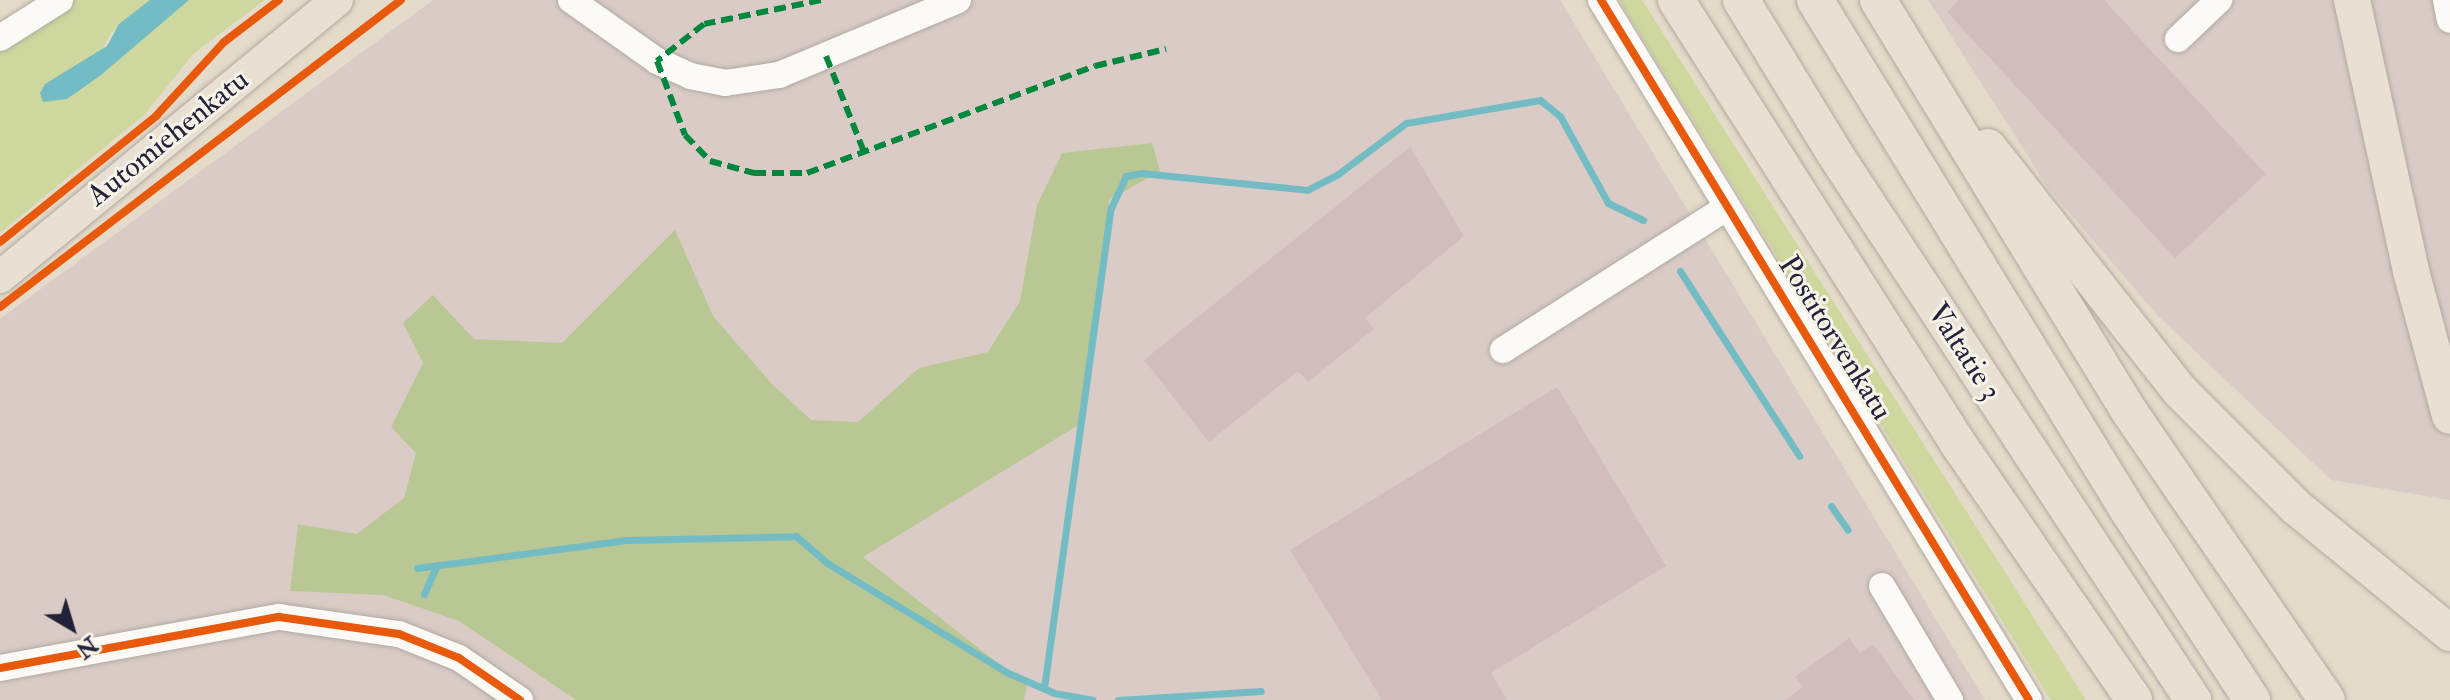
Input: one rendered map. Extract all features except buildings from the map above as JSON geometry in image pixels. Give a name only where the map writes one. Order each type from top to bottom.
[{"type":"highway","points":[[1676,0],[2015,525],[2134,700]]},
{"type":"highway","name":"Valtatie 3","points":[[1741,0],[1841,164],[2193,700]]},
{"type":"highway","name":"Valtatie 3","points":[[1815,0],[2129,512],[2252,700]]},
{"type":"highway","points":[[1878,0],[2129,411],[2327,700]]},
{"type":"highway","points":[[2352,0],[2411,271],[2450,416]]},
{"type":"highway","points":[[1930,85],[1970,123],[2180,391],[2296,507],[2450,633]]},
{"type":"highway","points":[[2015,525],[2113,700]]},
{"type":"highway","points":[[2306,667],[2343,700]]},
{"type":"main road","name":"Automiehenkatu","points":[[0,277],[337,0]]},
{"type":"street","points":[[0,38],[60,0]]},
{"type":"street","points":[[571,0],[657,61],[690,76],[747,82],[779,75],[958,0]]},
{"type":"street","points":[[601,0],[613,28]]},
{"type":"street","name":"Postitorvenkatu","points":[[1601,0],[2029,700]]},
{"type":"street","points":[[2178,39],[2219,0]]},
{"type":"street","points":[[2446,0],[2450,20]]},
{"type":"street","points":[[1503,350],[1726,208]]},
{"type":"street","points":[[1882,586],[1950,700]]},
{"type":"street","points":[[0,668],[279,617],[399,634],[459,658],[520,700]]},
{"type":"shaded area","points":[[433,0],[1560,0],[1985,700],[0,700],[0,319]]},
{"type":"shaded area","points":[[1928,0],[2450,0],[2450,500],[2331,480],[2158,316],[2049,189]]},
{"type":"green space","points":[[75,0],[150,0],[111,33],[102,50],[145,37],[189,0],[265,0],[194,53],[145,114],[0,233],[0,53]]},
{"type":"green space","points":[[1619,0],[1642,0],[2086,700],[2051,700]]},
{"type":"green space","points":[[1152,143],[1160,171],[1109,200],[1085,421],[863,557],[1027,686],[1024,700],[576,700],[459,621],[383,595],[290,591],[298,524],[357,534],[404,498],[416,453],[391,427],[423,363],[403,323],[433,295],[474,339],[562,343],[675,230],[713,316],[772,384],[811,420],[858,422],[919,368],[988,352],[1020,301],[1037,205],[1062,153]]},
{"type":"water","points":[[150,0],[189,0],[101,75],[67,99],[43,102],[40,93],[45,84],[107,46],[119,24]]},
{"type":"waterway","points":[[1044,688],[1111,208],[1126,176],[1141,173],[1307,190],[1338,174],[1406,123],[1540,100],[1560,116],[1608,203],[1643,220]]},
{"type":"waterway","points":[[1680,271],[1799,456]]},
{"type":"waterway","points":[[1831,506],[1848,530]]},
{"type":"waterway","points":[[417,568],[626,540],[796,536],[827,563],[1006,672],[1054,693],[1092,700]]},
{"type":"waterway","points":[[424,594],[437,565]]},
{"type":"waterway","points":[[1118,700],[1261,691]]},
{"type":"marked path","points":[[821,0],[704,24],[657,61],[685,135],[710,161],[754,173],[807,173],[1095,66],[1166,49]]},
{"type":"marked path","points":[[826,56],[864,152]]},
{"type":"cycle path","points":[[0,242],[156,116],[224,42],[279,0]]},
{"type":"cycle path","points":[[0,307],[401,0]]},
{"type":"cycle path","points":[[1601,0],[2029,700]]},
{"type":"cycle path","points":[[0,668],[279,617],[399,634],[459,658],[520,700]]}]
